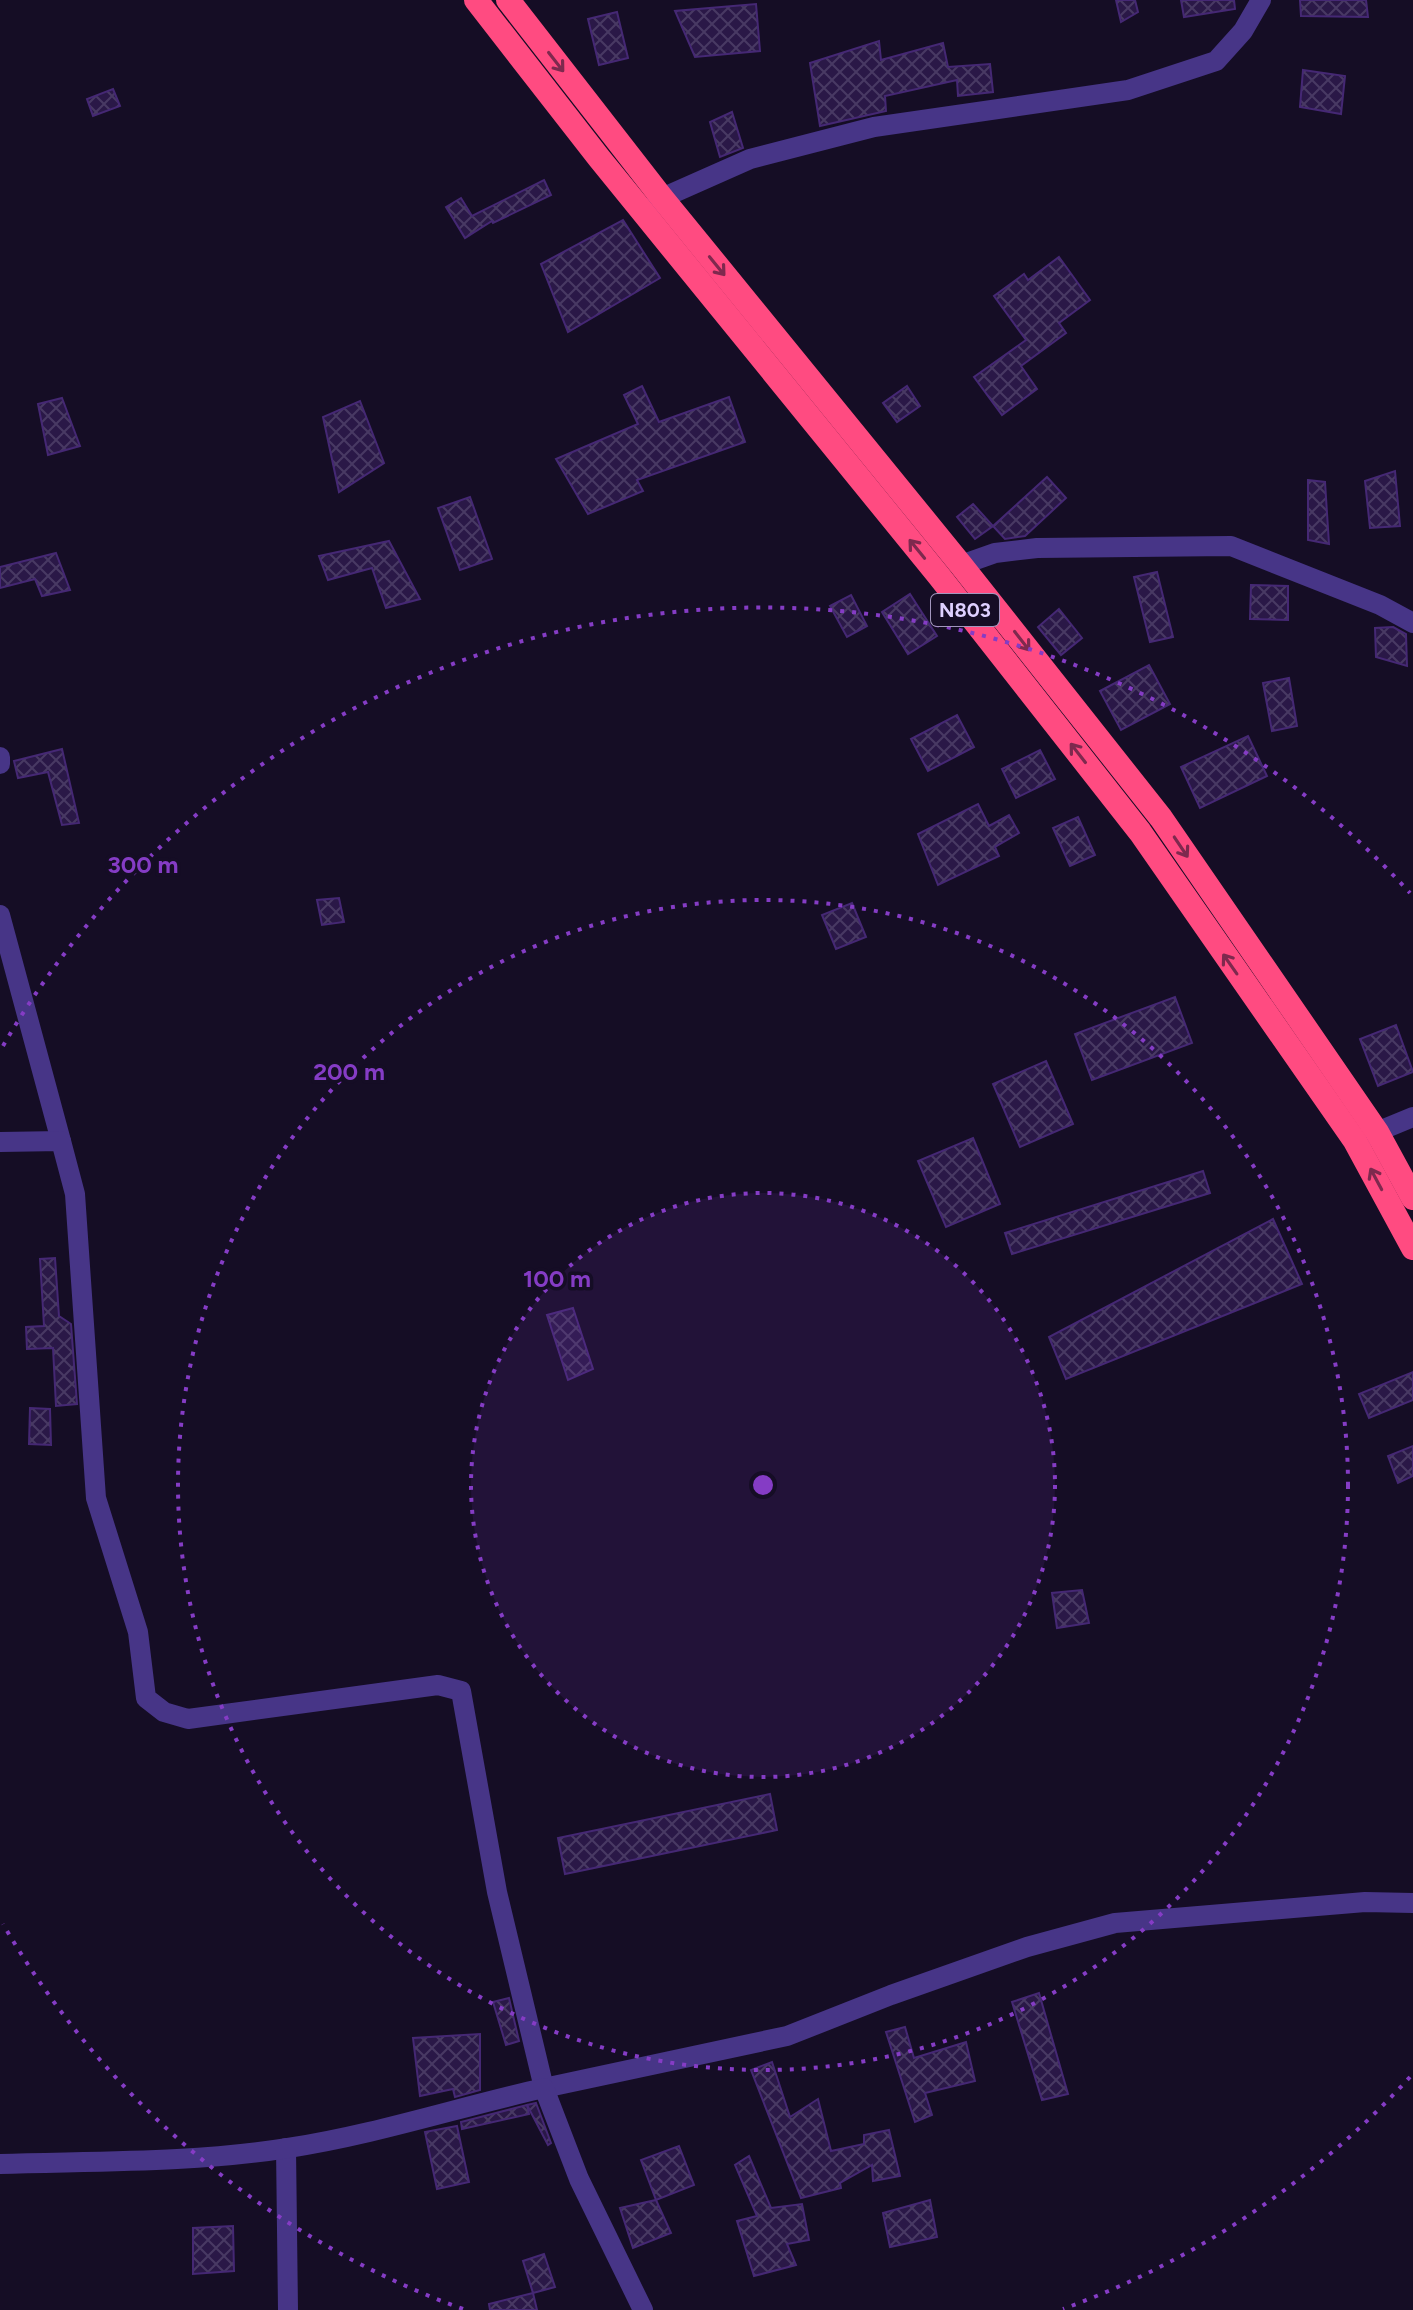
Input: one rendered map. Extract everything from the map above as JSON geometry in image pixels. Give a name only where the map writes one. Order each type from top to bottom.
[{"type":"highway","name":"N803","points":[[476,0],[653,206],[823,415],[1140,832],[1206,929],[1413,1198]]},
{"type":"highway","name":"N803","points":[[508,0],[653,206]]},
{"type":"highway","name":"N803","points":[[823,415],[961,565],[1161,818],[1228,915],[1366,1136],[1413,1248]]},
{"type":"highway","points":[[1140,832],[1161,818]]},
{"type":"highway","points":[[1206,929],[1228,915]]},
{"type":"street","points":[[653,206],[750,159],[874,127],[1128,90],[1216,61],[1243,31],[1261,0]]},
{"type":"street","points":[[961,565],[995,553],[1037,548],[1231,546],[1380,605],[1413,623]]},
{"type":"street","points":[[0,757],[0,764]]},
{"type":"street","points":[[0,915],[75,1194],[96,1498],[138,1632],[146,1698],[164,1712],[188,1719],[438,1685],[461,1691],[497,1892],[544,2088],[579,2179],[643,2310]]},
{"type":"street","points":[[1366,1136],[1413,1117]]},
{"type":"street","points":[[0,1142],[61,1141]]},
{"type":"street","points":[[0,2164],[168,2159],[286,2148],[787,2036],[1027,1947],[1115,1923],[1365,1902],[1413,1903]]},
{"type":"street","points":[[286,2148],[288,2310]]},
{"type":"building","points":[[1116,0],[1135,0],[1138,12],[1121,22]]},
{"type":"building","points":[[1181,0],[1234,0],[1235,9],[1184,17]]},
{"type":"building","points":[[1300,0],[1366,0],[1368,17],[1301,16]]},
{"type":"building","points":[[756,4],[760,51],[695,57],[675,11]]},
{"type":"building","points":[[617,12],[628,58],[599,65],[588,19]]},
{"type":"building","points":[[879,41],[881,60],[943,43],[948,67],[990,64],[993,92],[958,96],[957,80],[885,96],[886,111],[820,126],[810,63]]},
{"type":"building","points":[[1303,70],[1345,76],[1341,114],[1300,107]]},
{"type":"building","points":[[113,89],[120,106],[93,116],[87,99]]},
{"type":"building","points":[[732,112],[743,148],[720,157],[710,122]]},
{"type":"building","points":[[544,180],[551,195],[492,221],[465,238],[446,207],[461,198],[472,216]]},
{"type":"building","points":[[623,220],[660,278],[568,332],[541,264]]},
{"type":"building","points":[[1059,257],[1090,300],[1059,323],[1066,333],[1021,366],[1037,389],[1002,415],[974,377],[1026,340],[994,296],[1024,274],[1028,280]]},
{"type":"building","points":[[642,386],[659,422],[729,397],[745,442],[637,480],[643,491],[588,514],[556,459],[638,424],[624,395]]},
{"type":"building","points":[[907,386],[920,406],[897,422],[883,403]]},
{"type":"building","points":[[62,398],[80,446],[48,455],[38,404]]},
{"type":"building","points":[[360,401],[384,463],[339,492],[323,417]]},
{"type":"building","points":[[1395,471],[1400,526],[1370,528],[1365,481]]},
{"type":"building","points":[[1047,477],[1066,498],[1025,536],[1005,539],[993,526]]},
{"type":"building","points":[[1308,480],[1325,482],[1329,544],[1308,540]]},
{"type":"building","points":[[470,497],[492,559],[460,570],[438,508]]},
{"type":"building","points":[[973,504],[993,526],[975,539],[957,517]]},
{"type":"building","points":[[389,541],[420,599],[386,608],[372,568],[328,580],[319,556]]},
{"type":"building","points":[[56,553],[70,590],[42,596],[35,579],[0,588],[0,567]]},
{"type":"building","points":[[1157,572],[1173,637],[1150,642],[1134,577]]},
{"type":"building","points":[[1251,585],[1288,586],[1288,620],[1250,619]]},
{"type":"building","points":[[910,594],[937,636],[908,654],[882,612]]},
{"type":"building","points":[[851,595],[867,626],[847,637],[830,606]]},
{"type":"building","points":[[1059,609],[1082,638],[1061,655],[1038,627]]},
{"type":"building","points":[[1393,627],[1406,634],[1407,666],[1376,657],[1375,628]]},
{"type":"building","points":[[1149,665],[1170,704],[1121,730],[1100,691]]},
{"type":"building","points":[[1289,678],[1297,726],[1272,731],[1263,683]]},
{"type":"building","points":[[957,715],[974,747],[928,771],[911,739]]},
{"type":"building","points":[[1248,736],[1267,776],[1200,808],[1181,767]]},
{"type":"building","points":[[62,749],[79,823],[62,825],[48,772],[18,778],[14,761]]},
{"type":"building","points":[[1040,750],[1055,779],[1016,798],[1002,769]]},
{"type":"building","points":[[978,804],[989,826],[1009,815],[1019,833],[995,847],[999,856],[938,885],[918,834]]},
{"type":"building","points":[[1078,817],[1095,855],[1070,866],[1053,828]]},
{"type":"building","points":[[339,898],[344,922],[322,925],[317,900]]},
{"type":"building","points":[[852,903],[866,937],[836,949],[822,915]]},
{"type":"building","points":[[1175,997],[1192,1043],[1092,1080],[1075,1034]]},
{"type":"building","points":[[1396,1025],[1413,1072],[1378,1086],[1360,1039]]},
{"type":"building","points":[[1046,1061],[1073,1124],[1020,1147],[993,1084]]},
{"type":"building","points":[[973,1138],[1000,1204],[946,1227],[918,1161]]},
{"type":"building","points":[[1203,1171],[1210,1193],[1012,1254],[1005,1233]]},
{"type":"building","points":[[1273,1219],[1302,1284],[1066,1379],[1049,1337]]},
{"type":"building","points":[[55,1258],[59,1316],[71,1324],[77,1404],[56,1406],[53,1348],[27,1349],[26,1327],[44,1326],[40,1259]]},
{"type":"building","points":[[573,1308],[593,1369],[568,1380],[547,1315]]},
{"type":"building","points":[[1413,1372],[1413,1400],[1369,1418],[1359,1394]]},
{"type":"building","points":[[30,1408],[50,1409],[51,1445],[29,1444]]},
{"type":"building","points":[[1413,1446],[1413,1476],[1398,1483],[1388,1456]]},
{"type":"building","points":[[1082,1590],[1089,1623],[1057,1628],[1052,1593]]},
{"type":"building","points":[[770,1794],[777,1830],[565,1874],[558,1838]]},
{"type":"building","points":[[1039,1993],[1068,2094],[1042,2100],[1012,2002]]},
{"type":"building","points":[[509,1998],[519,2041],[506,2045],[493,2002]]},
{"type":"building","points":[[905,2027],[914,2058],[966,2042],[975,2081],[925,2093],[932,2115],[915,2122],[886,2032]]},
{"type":"building","points":[[480,2034],[480,2090],[455,2097],[453,2089],[420,2096],[413,2038]]},
{"type":"building","points":[[772,2062],[790,2117],[818,2099],[831,2151],[864,2144],[864,2135],[889,2130],[900,2176],[873,2181],[872,2165],[840,2183],[841,2188],[801,2198],[751,2070]]},
{"type":"building","points":[[536,2103],[551,2143],[548,2145],[527,2105]]},
{"type":"building","points":[[527,2105],[529,2114],[462,2129],[461,2122]]},
{"type":"building","points":[[457,2126],[469,2182],[437,2189],[425,2132]]},
{"type":"building","points":[[679,2146],[694,2185],[656,2200],[641,2160]]},
{"type":"building","points":[[749,2156],[771,2208],[802,2204],[809,2240],[787,2244],[796,2265],[754,2276],[737,2221],[757,2216],[735,2165]]},
{"type":"building","points":[[656,2200],[671,2233],[633,2248],[620,2208]]},
{"type":"building","points":[[930,2200],[937,2237],[890,2247],[883,2213]]},
{"type":"building","points":[[233,2226],[234,2271],[193,2274],[193,2228]]},
{"type":"building","points":[[544,2254],[555,2287],[533,2293],[523,2261]]},
{"type":"building","points":[[533,2293],[537,2310],[490,2310],[489,2304]]}]
